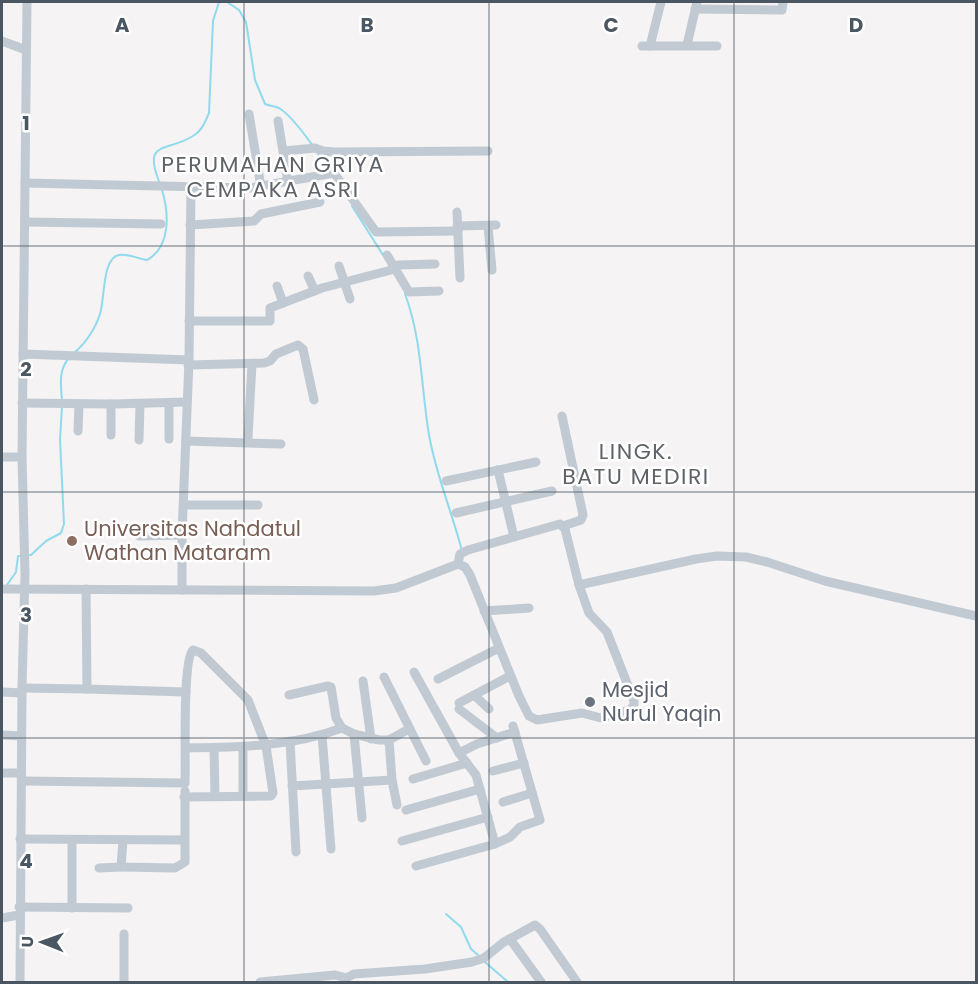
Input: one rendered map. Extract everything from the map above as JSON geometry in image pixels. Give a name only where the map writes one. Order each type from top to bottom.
[{"type":"street","points":[[20,982],[21,736],[25,574],[22,403],[27,2]]},
{"type":"street","points":[[661,2],[646,46],[717,46]]},
{"type":"street","points":[[687,45],[696,5],[728,5],[780,10],[783,2]]},
{"type":"street","points":[[2,41],[26,50]]},
{"type":"street","points":[[249,114],[261,187]]},
{"type":"street","points":[[278,121],[288,182]]},
{"type":"street","points":[[284,151],[312,148],[333,153],[488,151]]},
{"type":"street","points":[[25,183],[261,187],[334,173],[376,232],[492,225],[492,270]]},
{"type":"street","points":[[182,590],[191,187]]},
{"type":"street","points":[[190,225],[254,221],[261,214],[320,202]]},
{"type":"street","points":[[457,212],[460,278]]},
{"type":"street","points":[[25,222],[161,224]]},
{"type":"street","points":[[387,255],[409,292],[439,291]]},
{"type":"street","points":[[189,321],[270,321],[270,308],[315,291],[395,269],[398,265],[435,264]]},
{"type":"street","points":[[339,266],[350,299]]},
{"type":"street","points":[[308,276],[315,291]]},
{"type":"street","points":[[277,286],[282,303]]},
{"type":"street","points":[[23,354],[252,364],[269,362],[273,356],[284,350],[301,346],[314,400]]},
{"type":"street","points":[[248,437],[252,364]]},
{"type":"street","points":[[22,403],[187,402]]},
{"type":"street","points":[[169,403],[169,440]]},
{"type":"street","points":[[78,431],[79,404]]},
{"type":"street","points":[[111,404],[111,435]]},
{"type":"street","points":[[139,440],[140,404]]},
{"type":"street","points":[[2,589],[381,591],[396,588],[445,570],[461,557],[514,537],[555,524],[563,525],[581,520],[584,515],[562,416]]},
{"type":"street","points":[[186,441],[280,444]]},
{"type":"street","points":[[2,457],[22,457]]},
{"type":"street","points":[[446,481],[536,462]]},
{"type":"street","points":[[498,470],[514,537]]},
{"type":"street","points":[[456,513],[552,491]]},
{"type":"street","points":[[184,504],[258,505]]},
{"type":"street","points":[[461,557],[528,715],[537,720],[578,713],[604,717],[630,710],[634,701],[607,632],[589,613],[563,525]]},
{"type":"street","points":[[139,536],[182,535]]},
{"type":"street","points":[[579,585],[714,557],[746,557],[827,581],[976,616]]},
{"type":"street","points":[[87,589],[87,689]]},
{"type":"street","points":[[484,611],[529,608]]},
{"type":"street","points":[[438,679],[499,648]]},
{"type":"street","points":[[99,868],[178,867],[185,862],[184,797],[186,692],[189,656],[193,650],[201,653],[245,696],[266,746],[273,795],[184,797]]},
{"type":"street","points":[[414,672],[459,753],[476,775],[495,844]]},
{"type":"street","points":[[497,738],[459,706],[474,695],[510,676]]},
{"type":"street","points":[[384,677],[426,761]]},
{"type":"street","points":[[363,681],[372,739]]},
{"type":"street","points":[[289,694],[332,687],[336,718],[342,728],[354,734],[372,739],[389,740],[409,729]]},
{"type":"street","points":[[2,692],[87,689],[186,692]]},
{"type":"street","points":[[474,695],[489,709]]},
{"type":"street","points":[[459,753],[497,738],[528,715]]},
{"type":"street","points":[[186,748],[266,746],[322,735],[342,728]]},
{"type":"street","points":[[416,866],[495,844],[510,837],[520,827],[540,820],[512,729]]},
{"type":"street","points":[[354,734],[362,818]]},
{"type":"street","points":[[2,735],[21,736]]},
{"type":"street","points":[[322,735],[331,849]]},
{"type":"street","points":[[389,740],[392,780],[397,806]]},
{"type":"street","points":[[290,741],[296,852]]},
{"type":"street","points":[[214,748],[215,796]]},
{"type":"street","points":[[243,748],[243,795]]},
{"type":"street","points":[[494,771],[524,763]]},
{"type":"street","points":[[413,779],[467,764]]},
{"type":"street","points":[[2,773],[22,777],[185,783]]},
{"type":"street","points":[[292,786],[392,780]]},
{"type":"street","points":[[406,810],[480,789]]},
{"type":"street","points":[[503,802],[532,793]]},
{"type":"street","points":[[402,841],[488,817]]},
{"type":"street","points":[[20,839],[184,840]]},
{"type":"street","points":[[72,840],[72,908]]},
{"type":"street","points":[[121,867],[123,840]]},
{"type":"street","points":[[2,918],[19,911],[128,908]]},
{"type":"street","points":[[260,982],[316,980],[335,975],[345,981],[354,974],[416,970],[472,962],[484,958],[531,926],[537,926],[577,982]]},
{"type":"street","points":[[124,934],[124,982]]},
{"type":"street","points":[[510,939],[541,982]]},
{"type":"waterway","points":[[160,184],[155,170],[155,154],[199,132],[209,113],[213,21],[219,2]]},
{"type":"waterway","points":[[227,2],[239,10],[246,22],[255,80],[265,104],[284,111],[313,146]]},
{"type":"waterway","points":[[318,154],[330,171]]},
{"type":"waterway","points":[[75,352],[87,339],[98,319],[107,271],[114,258],[126,255],[147,260],[160,247],[167,219],[162,190]]},
{"type":"waterway","points":[[352,206],[383,255]]},
{"type":"waterway","points":[[405,294],[415,328],[432,450],[462,551]]},
{"type":"waterway","points":[[62,401],[62,373],[69,358]]},
{"type":"waterway","points":[[27,555],[31,555],[46,541],[61,533],[64,524],[60,439],[62,407]]},
{"type":"waterway","points":[[7,585],[16,572],[18,556],[22,556]]},
{"type":"waterway","points":[[446,914],[461,927],[471,949],[479,956]]},
{"type":"waterway","points":[[485,962],[508,982]]},
{"type":"place","name":"Universitas Nahdatul Wathan Mataram","points":[[72,541]]},
{"type":"place","name":"Mesjid Nurul Yaqin","points":[[590,702]]},
{"type":"district","name":"PERUMAHAN GRIYA CEMPAKA ASRI","points":[[273,176]]},
{"type":"district","name":"LINGK. BATU MEDIRI","points":[[636,464]]}]
